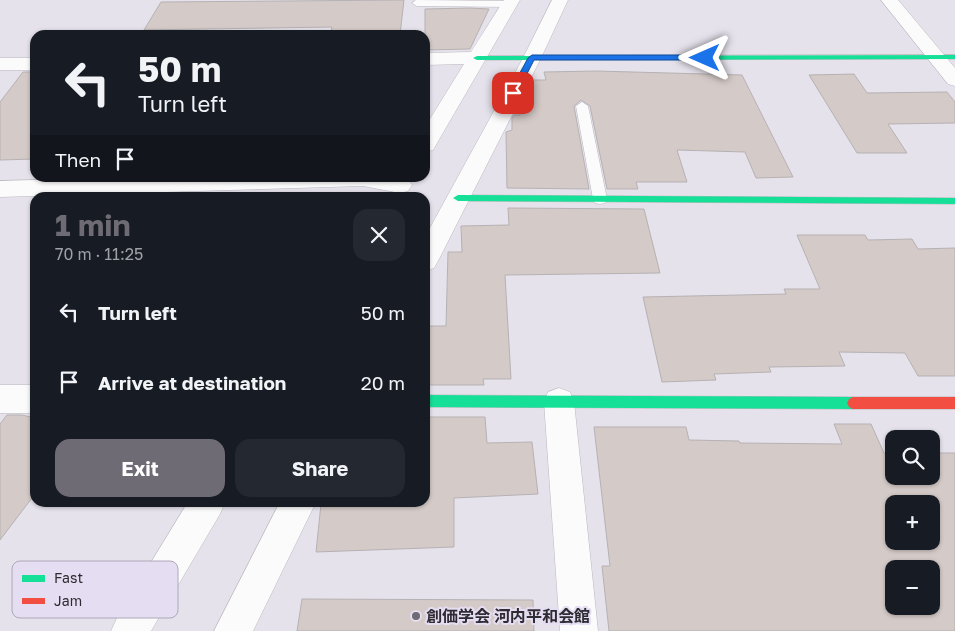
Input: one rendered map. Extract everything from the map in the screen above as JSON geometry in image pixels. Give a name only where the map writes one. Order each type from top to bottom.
[{"type":"street","points":[[430,251],[532,58],[560,0]]},
{"type":"street","points":[[889,0],[946,57],[955,80]]},
{"type":"street","points":[[430,137],[511,2]]},
{"type":"street","points":[[430,59],[946,57]]},
{"type":"street","points":[[0,64],[30,64]]},
{"type":"street","points":[[0,189],[231,182]]},
{"type":"street","points":[[379,182],[400,187]]},
{"type":"street","points":[[458,198],[955,201]]},
{"type":"street","points":[[0,399],[30,398]]},
{"type":"street","points":[[430,401],[955,403]]},
{"type":"street","points":[[559,402],[579,631]]},
{"type":"street","points":[[172,561],[205,507]]},
{"type":"street","points":[[233,631],[296,507]]},
{"type":"street","points":[[130,631],[138,618]]},
{"type":"lane","points":[[417,3],[511,2]]},
{"type":"lane","points":[[582,106],[600,199]]},
{"type":"building","points":[[404,0],[401,30],[331,30],[332,27],[144,30],[161,2]]},
{"type":"building","points":[[425,9],[489,9],[470,49],[430,50],[430,30],[425,30]]},
{"type":"building","points":[[596,71],[742,75],[793,177],[756,178],[745,152],[677,150],[687,182],[636,182],[638,189],[607,189],[590,106],[581,100],[574,106],[589,189],[507,188],[506,132],[512,130],[512,118],[514,115],[520,115],[519,105],[531,105],[529,89],[534,89],[532,80],[546,80],[544,72]]},
{"type":"building","points":[[23,72],[30,72],[30,159],[0,160],[0,102]]},
{"type":"building","points":[[854,74],[867,93],[947,92],[955,102],[955,123],[888,124],[907,153],[857,153],[809,75]]},
{"type":"building","points":[[508,208],[644,209],[660,273],[505,275],[511,379],[483,379],[484,385],[430,385],[430,326],[446,326],[448,252],[462,252],[461,226],[509,225]]},
{"type":"building","points":[[797,235],[865,235],[868,240],[912,239],[918,249],[955,248],[955,376],[918,376],[905,353],[839,352],[845,366],[769,367],[771,372],[714,374],[716,380],[662,382],[643,297],[786,294],[784,289],[820,289]]},
{"type":"building","points":[[7,415],[30,417],[30,501],[0,540],[0,424]]},
{"type":"building","points":[[430,417],[485,417],[487,443],[532,442],[538,494],[454,498],[454,547],[316,552],[321,507],[430,507]]},
{"type":"building","points":[[834,424],[871,424],[885,453],[885,485],[940,485],[940,453],[955,453],[955,631],[609,631],[602,566],[610,566],[594,427],[686,427],[689,440],[739,441],[740,443],[842,444]]},
{"type":"building","name":"創価学会 河内平和会館","points":[[302,599],[533,600],[534,631],[297,631]]},
{"type":"traffic: fast","points":[[477,58],[955,57]]},
{"type":"traffic: fast","points":[[458,198],[955,201]]},
{"type":"traffic: fast","points":[[430,401],[853,403]]},
{"type":"traffic: jam","points":[[853,403],[955,403]]},
{"type":"place","name":"創価学会 河内平和会館","points":[[416,616]]},
{"type":"route","points":[[513,93],[532,58],[705,58]]}]
